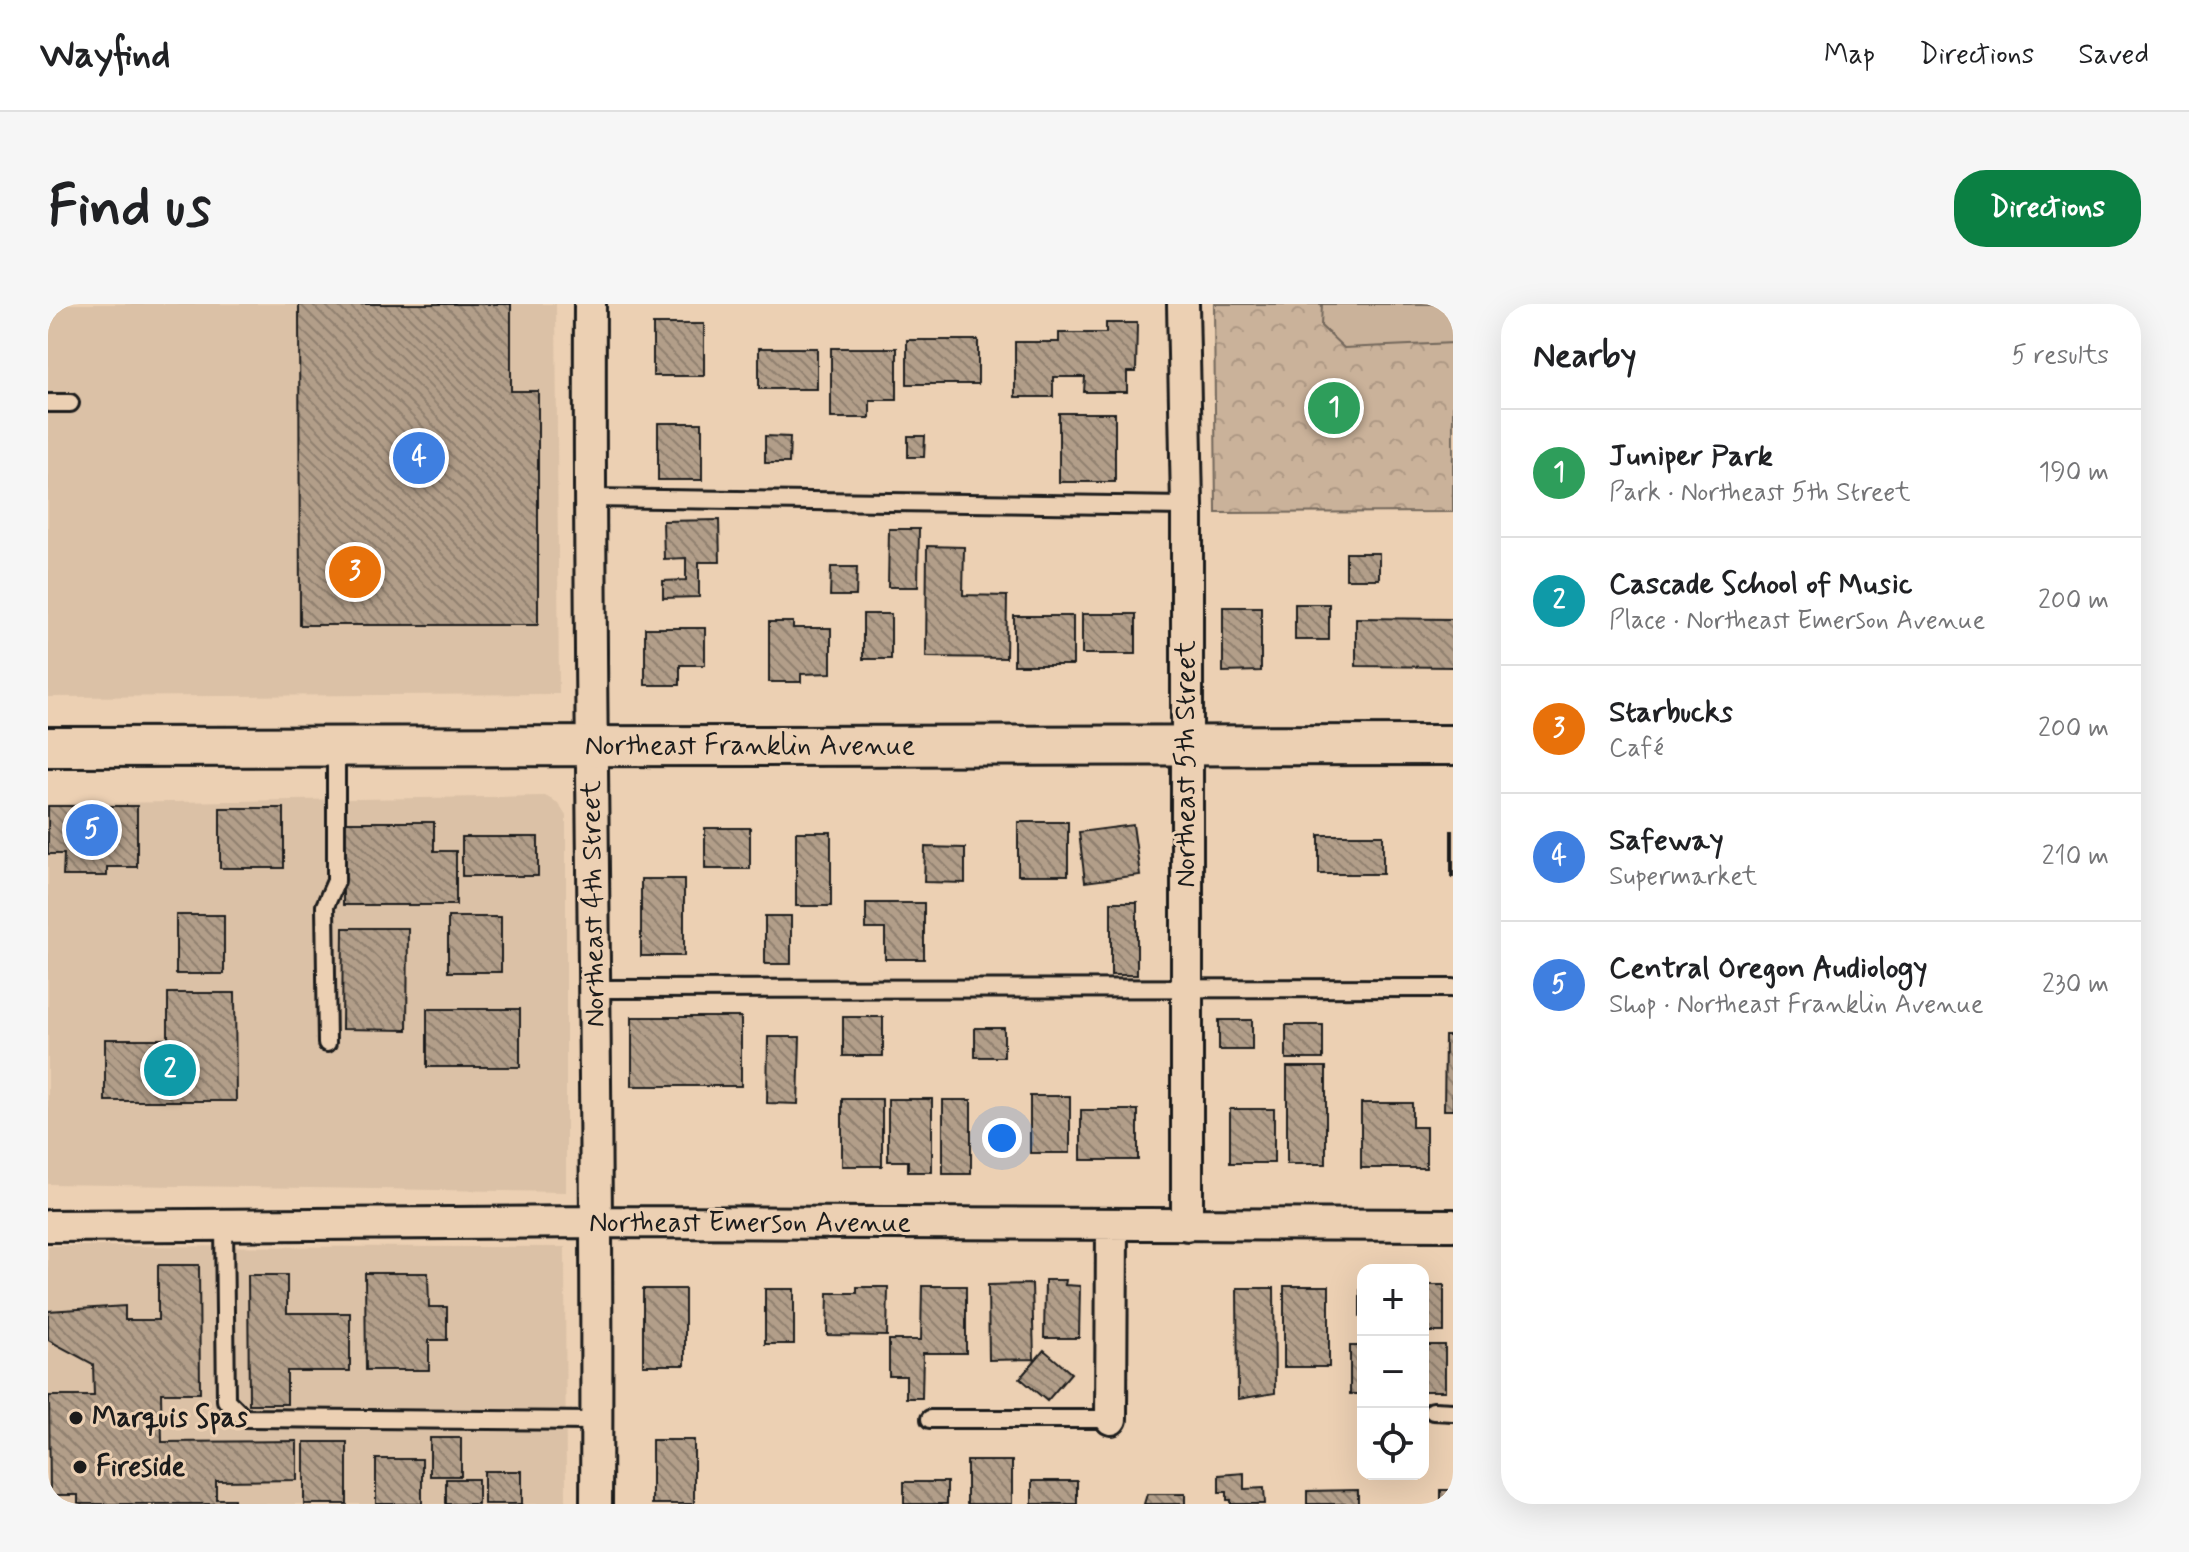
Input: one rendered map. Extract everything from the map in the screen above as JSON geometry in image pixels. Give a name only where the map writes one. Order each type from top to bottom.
[{"type":"street","name":"Northeast 4th Street","points":[[590,304],[589,498],[597,1222],[596,1504]]},
{"type":"street","name":"Northeast 5th Street","points":[[1183,304],[1187,506],[1187,1225]]},
{"type":"street","name":"Northeast Franklin Avenue","points":[[48,747],[1453,745]]},
{"type":"street","name":"Northeast Emerson Avenue","points":[[48,1226],[597,1222],[1453,1225]]},
{"type":"street","points":[[1111,1419],[1112,1225]]},
{"type":"lane","points":[[48,403],[70,403]]},
{"type":"lane","points":[[589,498],[1187,506]]},
{"type":"lane","points":[[327,1043],[325,906],[336,881],[336,746]]},
{"type":"lane","points":[[595,989],[1453,988]]},
{"type":"lane","points":[[224,1225],[226,1400],[244,1418],[597,1421]]},
{"type":"lane","points":[[1433,1411],[1453,1412]]},
{"type":"lane","points":[[930,1419],[1111,1419]]},
{"type":"shaded area","points":[[48,304],[556,304],[559,694],[48,697]]},
{"type":"shaded area","points":[[545,796],[558,803],[566,816],[566,1192],[48,1184],[48,804]]},
{"type":"shaded area","points":[[48,1246],[565,1247],[566,1504],[48,1504]]},
{"type":"green space","points":[[1214,304],[1453,304],[1453,512],[1216,513]]},
{"type":"green space","points":[[1322,304],[1453,304],[1453,343],[1344,348],[1321,326]]},
{"type":"building","points":[[299,304],[511,304],[511,391],[538,391],[538,625],[300,625]]},
{"type":"building","points":[[1106,323],[1137,323],[1136,372],[1127,372],[1127,392],[1084,392],[1085,377],[1053,377],[1053,397],[1015,397],[1015,342],[1059,342],[1059,333],[1106,333]]},
{"type":"building","points":[[653,324],[704,324],[704,376],[653,376]]},
{"type":"building","points":[[907,340],[978,340],[978,384],[907,384]]},
{"type":"building","points":[[759,348],[817,348],[817,389],[759,389]]},
{"type":"building","points":[[831,348],[897,348],[897,400],[870,400],[870,418],[831,418]]},
{"type":"building","points":[[1059,413],[1115,413],[1115,482],[1059,482]]},
{"type":"building","points":[[658,423],[702,423],[702,480],[658,480]]},
{"type":"building","points":[[765,436],[790,437],[789,463],[765,463]]},
{"type":"building","points":[[908,436],[925,436],[924,457],[908,457]]},
{"type":"building","points":[[719,520],[720,562],[699,562],[699,597],[663,598],[663,581],[686,580],[686,558],[664,559],[663,521]]},
{"type":"building","points":[[889,529],[919,529],[918,587],[888,587]]},
{"type":"building","points":[[927,546],[964,547],[963,595],[1007,596],[1006,658],[926,657]]},
{"type":"building","points":[[1346,553],[1379,553],[1379,579],[1346,579]]},
{"type":"building","points":[[831,567],[857,567],[856,596],[830,596]]},
{"type":"building","points":[[1295,604],[1329,604],[1329,640],[1295,640]]},
{"type":"building","points":[[1223,607],[1261,607],[1261,671],[1223,672]]},
{"type":"building","points":[[863,614],[891,614],[891,659],[863,659]]},
{"type":"building","points":[[1082,614],[1136,614],[1136,654],[1082,654]]},
{"type":"building","points":[[1014,616],[1073,616],[1073,665],[1014,665]]},
{"type":"building","points":[[1356,618],[1453,619],[1453,667],[1356,666]]},
{"type":"building","points":[[769,622],[793,622],[793,628],[831,628],[831,673],[801,674],[801,682],[769,682]]},
{"type":"building","points":[[645,628],[705,628],[705,665],[680,665],[680,685],[645,685]]},
{"type":"building","points":[[48,806],[137,806],[137,867],[107,867],[107,876],[63,876],[64,854],[48,854]]},
{"type":"building","points":[[220,808],[284,808],[284,868],[220,868]]},
{"type":"building","points":[[343,822],[434,822],[434,851],[456,851],[456,905],[343,905]]},
{"type":"building","points":[[1018,822],[1068,822],[1068,875],[1018,875]]},
{"type":"building","points":[[1133,825],[1140,875],[1085,882],[1079,832]]},
{"type":"building","points":[[705,828],[750,828],[750,869],[705,869]]},
{"type":"building","points":[[1453,831],[1453,877],[1451,877]]},
{"type":"building","points":[[796,832],[831,832],[831,906],[796,906]]},
{"type":"building","points":[[1319,835],[1383,835],[1383,874],[1319,874]]},
{"type":"building","points":[[462,837],[538,837],[538,876],[462,876]]},
{"type":"building","points":[[925,847],[965,848],[965,883],[924,882]]},
{"type":"building","points":[[641,879],[684,879],[684,956],[641,956]]},
{"type":"building","points":[[1111,902],[1137,902],[1137,975],[1111,975]]},
{"type":"building","points":[[866,903],[924,903],[924,959],[885,959],[885,929],[866,929]]},
{"type":"building","points":[[176,915],[224,915],[224,974],[176,974]]},
{"type":"building","points":[[765,916],[791,916],[791,964],[765,964]]},
{"type":"building","points":[[448,917],[501,917],[501,972],[448,972]]},
{"type":"building","points":[[343,928],[408,928],[407,1030],[342,1029]]},
{"type":"building","points":[[168,993],[235,993],[236,1101],[105,1101],[105,1039],[168,1039]]},
{"type":"building","points":[[427,1009],[520,1009],[520,1067],[427,1067]]},
{"type":"building","points":[[632,1017],[741,1017],[741,1086],[632,1086]]},
{"type":"building","points":[[843,1017],[883,1017],[883,1056],[843,1056]]},
{"type":"building","points":[[1219,1020],[1252,1020],[1252,1050],[1219,1050]]},
{"type":"building","points":[[1286,1025],[1323,1025],[1323,1059],[1286,1059]]},
{"type":"building","points":[[975,1028],[1004,1028],[1004,1057],[975,1057]]},
{"type":"building","points":[[1445,1036],[1453,1036],[1453,1110],[1444,1110]]},
{"type":"building","points":[[768,1037],[800,1037],[798,1104],[767,1103]]},
{"type":"building","points":[[1287,1067],[1326,1067],[1326,1164],[1287,1164]]},
{"type":"building","points":[[1030,1096],[1070,1096],[1070,1153],[1030,1153]]},
{"type":"building","points":[[842,1099],[882,1099],[882,1166],[842,1166]]},
{"type":"building","points":[[888,1099],[932,1099],[932,1172],[908,1172],[908,1161],[888,1161]]},
{"type":"building","points":[[943,1100],[971,1100],[971,1174],[943,1174]]},
{"type":"building","points":[[1361,1103],[1412,1103],[1412,1127],[1426,1127],[1426,1168],[1361,1168]]},
{"type":"building","points":[[1230,1109],[1274,1109],[1274,1163],[1230,1163]]},
{"type":"building","points":[[1081,1110],[1138,1110],[1138,1160],[1081,1160]]},
{"type":"building","points":[[158,1265],[199,1265],[200,1393],[161,1393],[162,1442],[297,1441],[297,1480],[216,1481],[216,1499],[234,1499],[234,1504],[78,1504],[78,1495],[50,1495],[49,1396],[94,1396],[93,1364],[48,1340],[48,1311],[125,1306],[125,1320],[158,1320]]},
{"type":"building","points":[[365,1273],[428,1273],[429,1307],[447,1307],[447,1340],[429,1340],[429,1370],[366,1370]]},
{"type":"building","points":[[248,1275],[287,1275],[287,1313],[350,1313],[350,1371],[287,1371],[287,1404],[249,1404]]},
{"type":"building","points":[[1045,1280],[1066,1280],[1065,1285],[1080,1286],[1079,1338],[1044,1338]]},
{"type":"building","points":[[1032,1284],[1034,1359],[989,1360],[988,1285]]},
{"type":"building","points":[[1429,1285],[1444,1285],[1444,1332],[1429,1332]]},
{"type":"building","points":[[922,1286],[966,1286],[966,1353],[923,1353],[922,1398],[906,1398],[906,1376],[889,1376],[889,1340],[921,1340]]},
{"type":"building","points":[[1284,1286],[1329,1286],[1329,1367],[1284,1367]]},
{"type":"building","points":[[857,1287],[888,1287],[887,1336],[827,1335],[828,1293],[857,1293]]},
{"type":"building","points":[[1237,1288],[1274,1288],[1275,1393],[1238,1399]]},
{"type":"building","points":[[643,1289],[685,1289],[685,1365],[643,1365]]},
{"type":"building","points":[[765,1289],[794,1289],[794,1344],[765,1344]]},
{"type":"building","points":[[1429,1345],[1445,1345],[1445,1391],[1429,1391]]},
{"type":"building","points":[[1350,1346],[1357,1346],[1357,1394],[1350,1394]]},
{"type":"building","points":[[1044,1350],[1071,1373],[1047,1401],[1020,1378]]},
{"type":"building","points":[[430,1438],[461,1438],[461,1476],[430,1476]]},
{"type":"building","points":[[652,1440],[694,1440],[694,1504],[652,1504]]},
{"type":"building","points":[[304,1442],[347,1442],[347,1504],[304,1504]]},
{"type":"building","points":[[376,1459],[422,1459],[422,1504],[376,1504]]},
{"type":"building","points":[[967,1461],[1012,1461],[1012,1504],[967,1504]]},
{"type":"building","points":[[484,1471],[522,1471],[522,1504],[484,1504]]},
{"type":"building","points":[[1244,1473],[1244,1489],[1264,1488],[1265,1504],[1231,1504],[1231,1500],[1227,1500],[1227,1492],[1219,1492],[1219,1475]]},
{"type":"building","points":[[446,1479],[478,1479],[478,1504],[446,1504]]},
{"type":"building","points":[[1032,1481],[1077,1481],[1077,1504],[1032,1504]]},
{"type":"building","points":[[904,1482],[947,1482],[947,1504],[904,1504]]},
{"type":"building","points":[[1358,1490],[1358,1504],[1307,1504],[1307,1491]]},
{"type":"building","points":[[1441,1490],[1453,1490],[1453,1504],[1441,1504]]},
{"type":"building","points":[[1147,1494],[1185,1494],[1185,1504],[1144,1504]]},
{"type":"place","name":"Juniper Park","points":[[1334,408]]},
{"type":"place","name":"Safeway","points":[[419,458]]},
{"type":"place","name":"Starbucks","points":[[355,572]]},
{"type":"place","name":"Central Oregon Audiology","points":[[92,830]]},
{"type":"place","name":"Cascade School of Music","points":[[170,1070]]},
{"type":"place","name":"Marquis Spas","points":[[76,1418]]},
{"type":"place","name":"Fireside","points":[[80,1467]]}]
